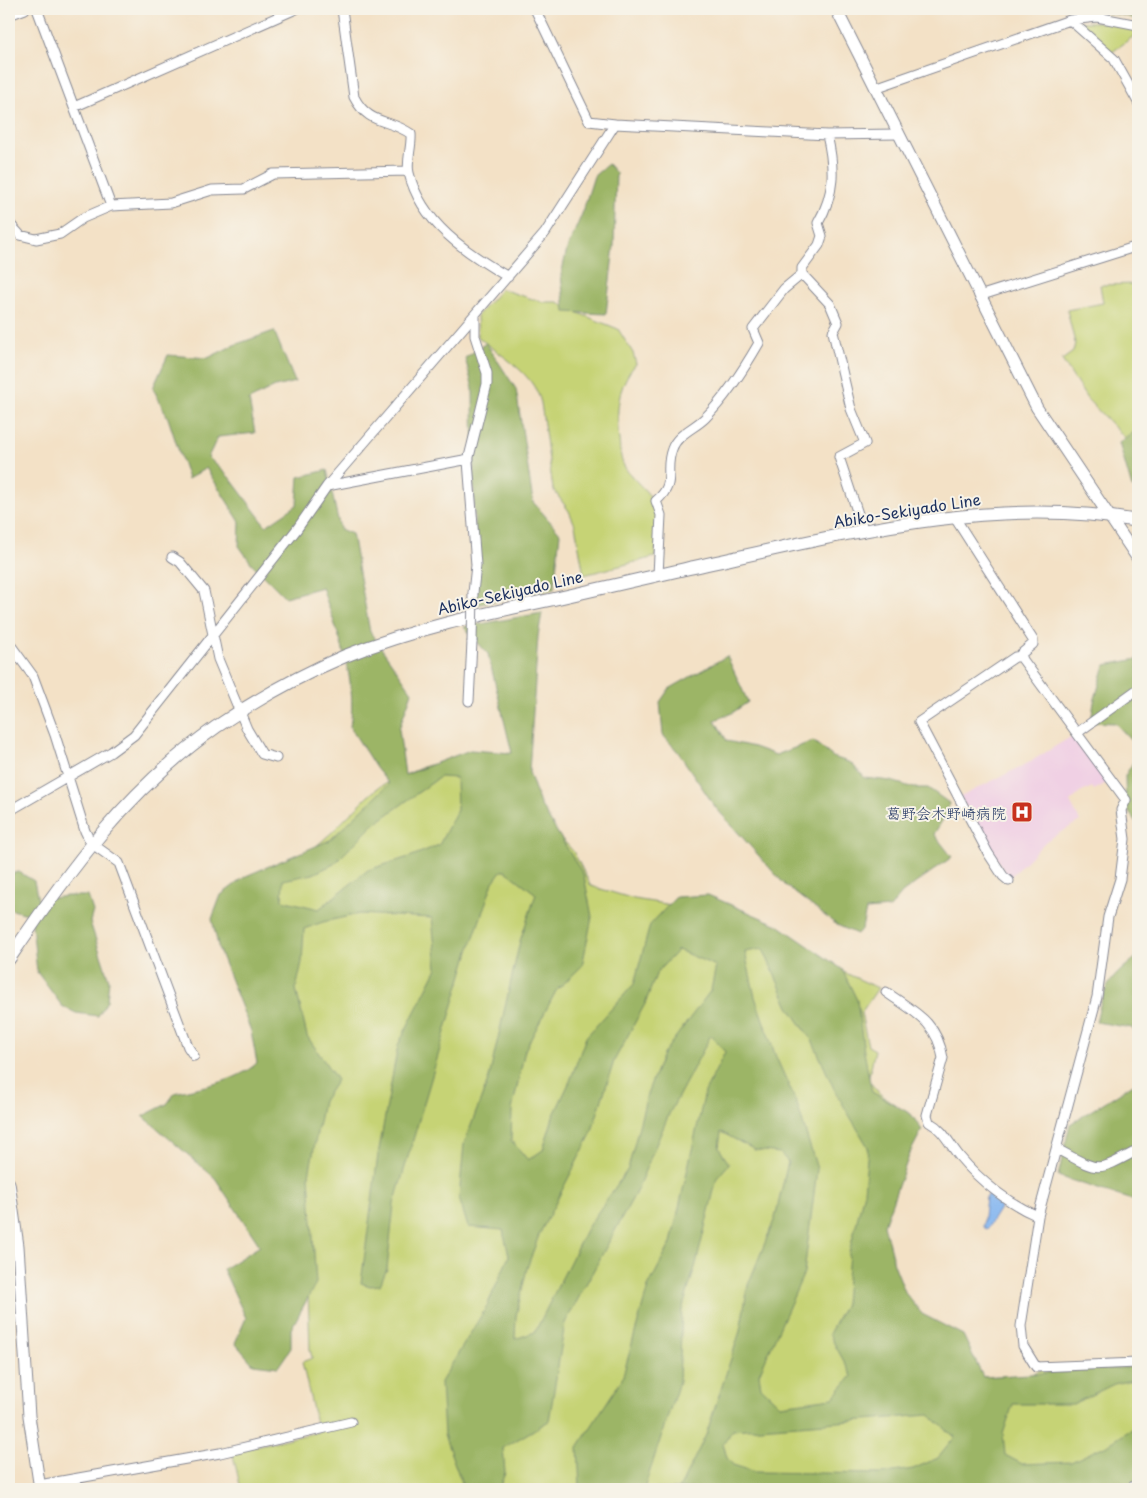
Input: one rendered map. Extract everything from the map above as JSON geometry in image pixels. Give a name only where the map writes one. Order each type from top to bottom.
[{"type":"main road","name":"Abiko-Sekiyado Line","points":[[9,958],[54,891],[91,843],[162,769],[241,711],[266,696],[343,657],[404,635],[465,618],[864,532],[955,518],[1032,511],[1109,516],[1138,521]]},
{"type":"street","points":[[9,15],[24,9]]},
{"type":"street","points":[[37,9],[111,206]]},
{"type":"street","points":[[74,107],[296,9]]},
{"type":"street","points":[[342,9],[354,97],[360,109],[374,120],[403,128],[411,134],[408,171],[418,198],[452,240],[472,256],[508,277]]},
{"type":"street","points":[[535,9],[589,121],[827,135],[898,134]]},
{"type":"street","points":[[836,9],[1037,408],[1138,559]]},
{"type":"street","points":[[875,88],[1070,20],[1097,17],[1138,25]]},
{"type":"street","points":[[1070,20],[1114,59],[1138,102]]},
{"type":"street","points":[[9,811],[112,752],[134,735],[297,529],[327,486],[545,233],[615,124]]},
{"type":"street","points":[[827,135],[832,165],[832,190],[828,205],[818,223],[822,236],[819,244],[802,268],[802,274],[830,304],[838,323],[833,332],[851,409],[865,443],[838,458],[864,532]]},
{"type":"street","points":[[9,223],[20,235],[36,239],[60,234],[83,218],[111,206],[171,203],[212,190],[244,188],[273,174],[408,171]]},
{"type":"street","points":[[979,296],[1138,246]]},
{"type":"street","points":[[658,575],[661,515],[656,501],[666,492],[668,487],[672,448],[682,435],[704,419],[742,373],[759,343],[754,328],[784,289],[802,274]]},
{"type":"street","points":[[469,701],[473,593],[476,565],[469,459],[487,384],[487,373],[475,336],[474,315]]},
{"type":"street","points":[[327,486],[469,459]]},
{"type":"street","points":[[955,518],[1033,640],[1033,644],[1021,656],[1015,657],[919,722],[988,852],[1003,876],[1009,881]]},
{"type":"street","points":[[172,557],[180,562],[204,591],[214,632],[218,659],[247,729],[262,754],[276,758]]},
{"type":"street","points":[[9,643],[33,676],[55,734],[67,778],[91,843],[119,862],[188,1047],[194,1056]]},
{"type":"street","points":[[1021,656],[1126,800],[1121,810],[1125,839],[1120,879],[1108,917],[1097,997],[1038,1216],[1022,1326],[1023,1346],[1036,1367],[1138,1363]]},
{"type":"street","points":[[1077,733],[1138,689]]},
{"type":"street","points":[[886,992],[930,1023],[942,1048],[943,1058],[928,1115],[929,1122],[938,1127],[959,1156],[977,1174],[1013,1203],[1038,1216]]},
{"type":"street","points":[[1057,1149],[1092,1168],[1106,1168],[1138,1150]]},
{"type":"street","points":[[9,1183],[18,1246],[29,1416],[40,1487],[220,1453],[351,1422]]},
{"type":"street","points":[[1132,1489],[1138,1483]]},
{"type":"shaded area","name":"葛野会木野崎病院","points":[[1074,735],[1108,782],[1094,790],[1092,787],[1080,793],[1070,802],[1080,821],[1046,841],[1010,877],[1007,876],[960,797],[1028,763]]},
{"type":"green space","points":[[1067,9],[1138,9],[1138,20],[1121,15],[1103,13],[1068,15]]},
{"type":"green space","points":[[1074,22],[1106,22],[1136,29],[1138,33],[1111,53]]},
{"type":"green space","points":[[608,164],[616,173],[614,246],[606,314],[565,312],[561,275],[567,249],[582,214],[594,176]]},
{"type":"green space","points":[[1138,284],[1138,432],[1125,438],[1087,399],[1062,360],[1073,352],[1075,343],[1067,310],[1103,303],[1100,285]]},
{"type":"green space","points":[[501,289],[542,302],[558,302],[576,312],[618,329],[633,353],[636,364],[625,381],[619,399],[618,430],[620,450],[624,466],[650,496],[657,508],[658,525],[655,557],[584,575],[575,525],[569,511],[553,489],[541,403],[537,393],[532,383],[516,366],[478,337],[477,316]]},
{"type":"green space","points":[[274,331],[295,382],[275,387],[249,400],[255,433],[218,437],[208,457],[230,478],[266,526],[297,505],[299,477],[327,470],[340,529],[352,534],[370,632],[412,692],[399,729],[405,775],[470,750],[512,753],[488,654],[464,627],[542,613],[538,636],[529,772],[540,804],[584,876],[592,917],[582,966],[556,991],[525,1050],[512,1110],[511,1140],[528,1160],[543,1150],[553,1117],[570,1081],[586,1037],[634,984],[650,925],[676,897],[708,895],[778,925],[842,969],[857,1000],[872,1092],[911,1114],[922,1130],[910,1153],[884,1225],[894,1264],[906,1294],[922,1314],[963,1335],[983,1377],[1138,1367],[1138,1379],[1114,1384],[1073,1404],[1013,1404],[1003,1434],[1005,1455],[1022,1464],[1071,1462],[1109,1444],[1138,1425],[1138,1489],[679,1489],[706,1435],[740,1331],[748,1285],[775,1218],[788,1162],[780,1153],[755,1150],[721,1132],[719,1148],[729,1164],[717,1178],[696,1264],[682,1310],[679,1382],[644,1489],[580,1489],[578,1447],[622,1379],[648,1287],[671,1243],[705,1092],[725,1052],[711,1035],[669,1114],[636,1192],[565,1323],[549,1421],[503,1448],[505,1473],[499,1489],[464,1489],[444,1435],[441,1382],[487,1306],[509,1256],[503,1230],[468,1227],[459,1198],[464,1144],[489,1078],[520,941],[536,894],[506,871],[501,871],[493,882],[469,951],[394,1204],[387,1269],[380,1285],[370,1286],[361,1283],[378,1155],[398,1045],[437,968],[432,918],[359,914],[323,922],[304,929],[302,962],[296,989],[307,1036],[337,1080],[323,1101],[309,1175],[316,1283],[291,1329],[291,1348],[278,1367],[253,1364],[235,1343],[246,1318],[223,1269],[260,1246],[215,1178],[143,1116],[167,1104],[175,1093],[229,1079],[248,1070],[257,1063],[251,1031],[219,950],[212,919],[221,895],[246,876],[330,840],[389,784],[376,768],[350,727],[352,709],[349,673],[340,639],[322,587],[285,597],[252,564],[239,546],[240,522],[206,468],[188,479],[168,418],[153,388],[168,355],[208,358],[234,345]],"holes":[[[440,777],[456,778],[457,810],[439,845],[368,870],[319,909],[282,900],[283,880],[313,874],[334,864],[373,825]],[[763,949],[789,1007],[813,1042],[835,1091],[868,1147],[864,1192],[849,1253],[845,1304],[829,1334],[852,1376],[833,1398],[780,1405],[761,1387],[759,1374],[804,1273],[817,1169],[797,1104],[776,1057],[755,997],[745,952]],[[678,950],[716,966],[711,990],[663,1054],[648,1091],[628,1169],[587,1228],[535,1332],[515,1339],[516,1316],[527,1268],[539,1235],[591,1134],[614,1061],[645,1004],[657,972]],[[929,1415],[955,1437],[938,1458],[913,1469],[881,1474],[755,1472],[733,1465],[727,1458],[723,1443],[733,1430]]]},
{"type":"green space","points":[[486,343],[516,389],[533,502],[560,533],[554,589],[475,605],[473,388],[465,358]]},
{"type":"green space","points":[[1138,429],[1138,486],[1132,488],[1119,443]]},
{"type":"green space","points":[[727,656],[748,702],[732,713],[715,720],[727,741],[754,747],[776,755],[813,741],[833,757],[851,763],[865,778],[891,781],[914,788],[928,788],[949,803],[947,813],[934,834],[952,857],[902,893],[890,908],[866,910],[862,928],[857,934],[837,925],[786,886],[716,808],[678,752],[663,735],[660,702],[669,689]]},
{"type":"green space","points":[[1138,659],[1138,747],[1115,723],[1091,722],[1094,702],[1105,665]]},
{"type":"green space","points":[[1138,754],[1138,825],[1126,808],[1125,776]]},
{"type":"green space","points":[[451,759],[550,826],[573,851],[591,886],[634,899],[671,905],[813,958],[878,988],[861,1013],[868,1046],[875,1050],[868,1080],[880,1094],[900,1108],[870,1196],[928,1379],[1029,1375],[1040,1370],[1138,1364],[1138,1489],[241,1489],[232,1451],[318,1432],[302,1362],[312,1358],[310,1349],[307,1261],[266,890],[330,834],[379,787],[425,766]]},
{"type":"green space","points":[[19,872],[34,881],[38,900],[67,896],[88,896],[93,911],[90,922],[109,980],[107,1001],[98,1016],[76,1013],[62,1006],[37,972],[31,915],[9,909],[9,874]]},
{"type":"green space","points":[[1138,956],[1138,1037],[1132,1028],[1096,1022],[1102,999],[1109,984],[1120,971]]},
{"type":"green space","points":[[1138,1081],[1138,1202],[1058,1176],[1070,1124]]},
{"type":"water","points":[[991,1193],[999,1198],[1002,1205],[987,1229],[983,1227],[986,1196]]},
{"type":"place","name":"葛野会木野崎病院","points":[[1022,812]]}]
